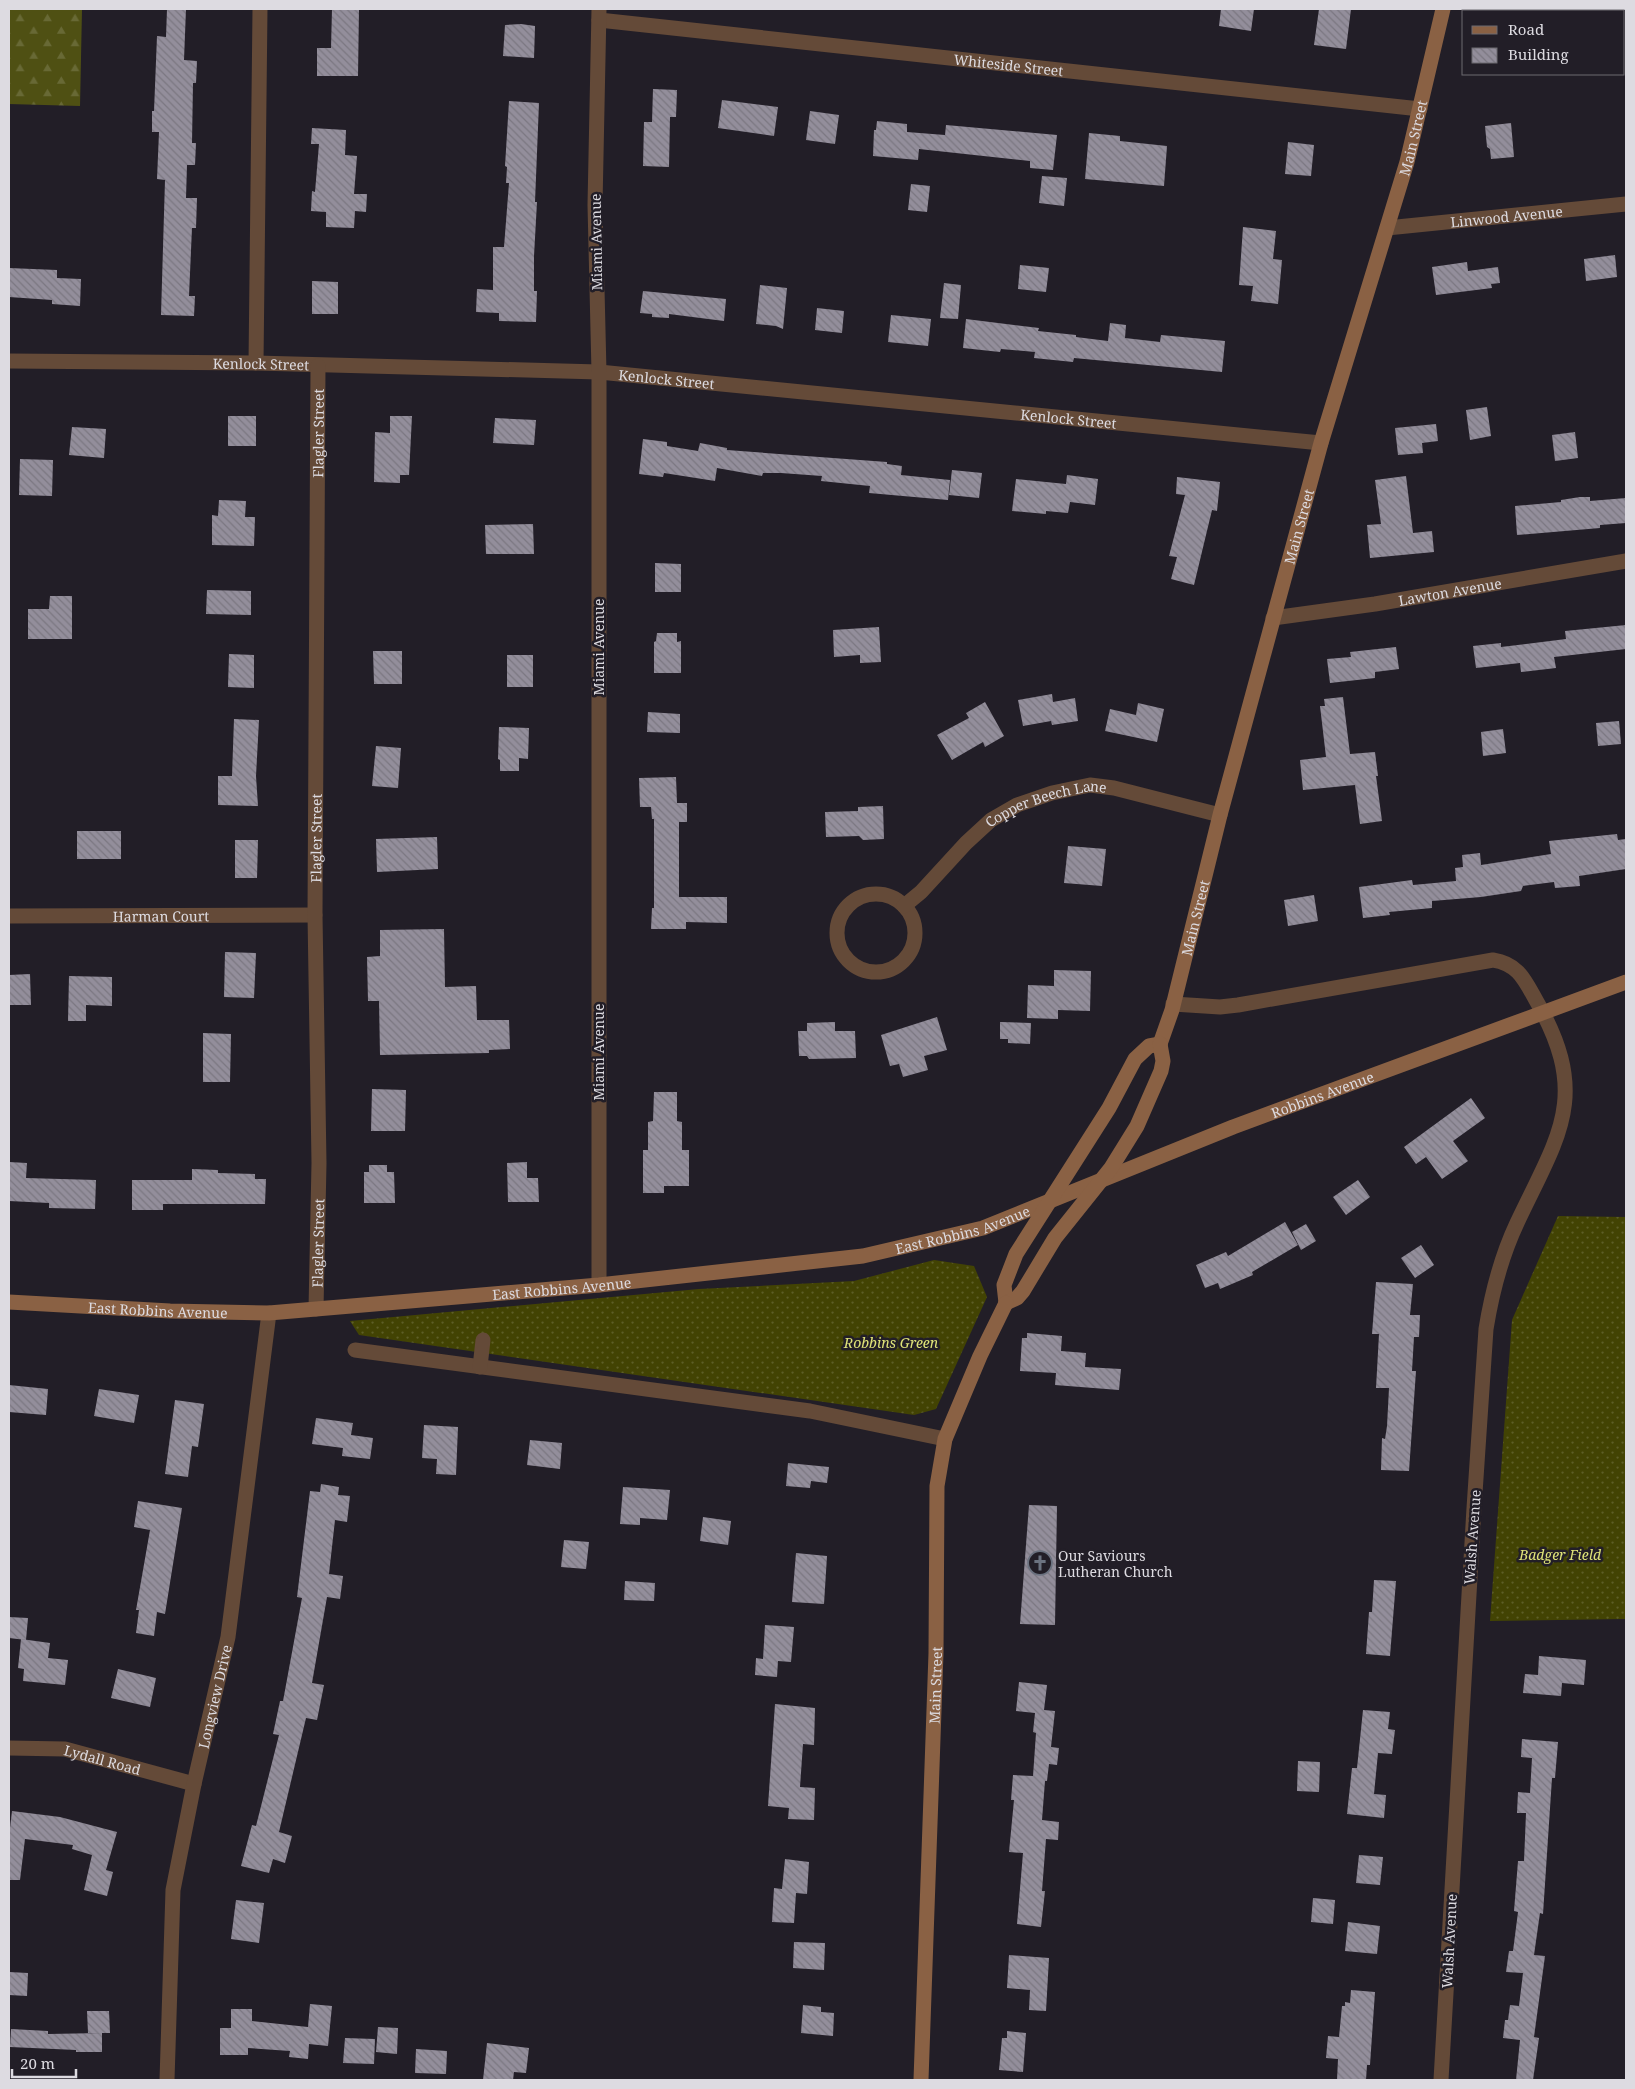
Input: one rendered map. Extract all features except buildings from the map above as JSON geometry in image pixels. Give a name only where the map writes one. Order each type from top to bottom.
[{"type":"main road","name":"Main Street","points":[[921,2080],[936,1653],[937,1486],[945,1439],[972,1373],[1006,1303],[1017,1298],[1023,1291],[1058,1234],[1120,1155],[1137,1126],[1154,1087],[1163,1061],[1160,1044],[1173,1004],[1220,815],[1321,443],[1387,228],[1420,109],[1443,9]]},
{"type":"main road","name":"Robbins Avenue","points":[[1102,1179],[1233,1127],[1626,982]]},
{"type":"main road","points":[[1006,1303],[1004,1285],[1016,1254],[1108,1108],[1134,1060],[1149,1046],[1160,1044]]},
{"type":"main road","name":"East Robbins Avenue","points":[[9,1302],[170,1311],[269,1313],[599,1284],[863,1256],[982,1228],[1102,1179]]},
{"type":"street","points":[[256,364],[260,9]]},
{"type":"street","name":"Whiteside Street","points":[[599,15],[1420,109]]},
{"type":"street","name":"Miami Avenue","points":[[599,15],[595,205],[599,372],[599,1284]]},
{"type":"street","name":"Linwood Avenue","points":[[1387,228],[1626,204]]},
{"type":"street","name":"Kenlock Street","points":[[9,361],[256,364],[599,372],[1321,443]]},
{"type":"street","name":"Flagler Street","points":[[316,1309],[319,1163],[315,915],[318,366]]},
{"type":"street","name":"Lawton Avenue","points":[[1273,618],[1375,604],[1626,561]]},
{"type":"street","name":"Copper Beech Lane","points":[[904,906],[921,892],[966,843],[991,820],[1017,805],[1052,793],[1090,785],[1114,788],[1220,815]]},
{"type":"street","points":[[873,894],[895,899],[904,906],[914,925],[912,946],[907,956],[899,964],[879,972],[867,971],[848,960],[841,952],[838,941],[839,919],[852,902],[873,894]]},
{"type":"street","name":"Harman Court","points":[[9,916],[315,915]]},
{"type":"street","points":[[1173,1004],[1220,1007],[1238,1005],[1493,960],[1504,962],[1514,967],[1524,979],[1543,1012]]},
{"type":"street","name":"Walsh Avenue","points":[[1441,2080],[1486,1329],[1490,1302],[1502,1259],[1554,1145],[1564,1114],[1566,1094],[1561,1060],[1543,1012]]},
{"type":"street","name":"Longview Drive","points":[[167,2080],[173,1890],[194,1784],[228,1637],[269,1313]]},
{"type":"street","points":[[480,1368],[483,1340]]},
{"type":"street","points":[[356,1350],[810,1411],[945,1439]]},
{"type":"street","name":"Lydall Road","points":[[9,1748],[65,1749],[194,1784]]},
{"type":"green space","points":[[9,9],[82,9],[80,106],[9,104]]},
{"type":"green space","name":"Badger Field","points":[[1558,1216],[1626,1217],[1626,1619],[1490,1621],[1512,1320]]},
{"type":"green space","name":"Robbins Green","points":[[934,1260],[974,1266],[987,1297],[936,1409],[914,1415],[359,1335],[350,1321],[699,1289],[854,1281]]},
{"type":"place","name":"Our Saviours Lutheran Church","points":[[1040,1563]]}]
